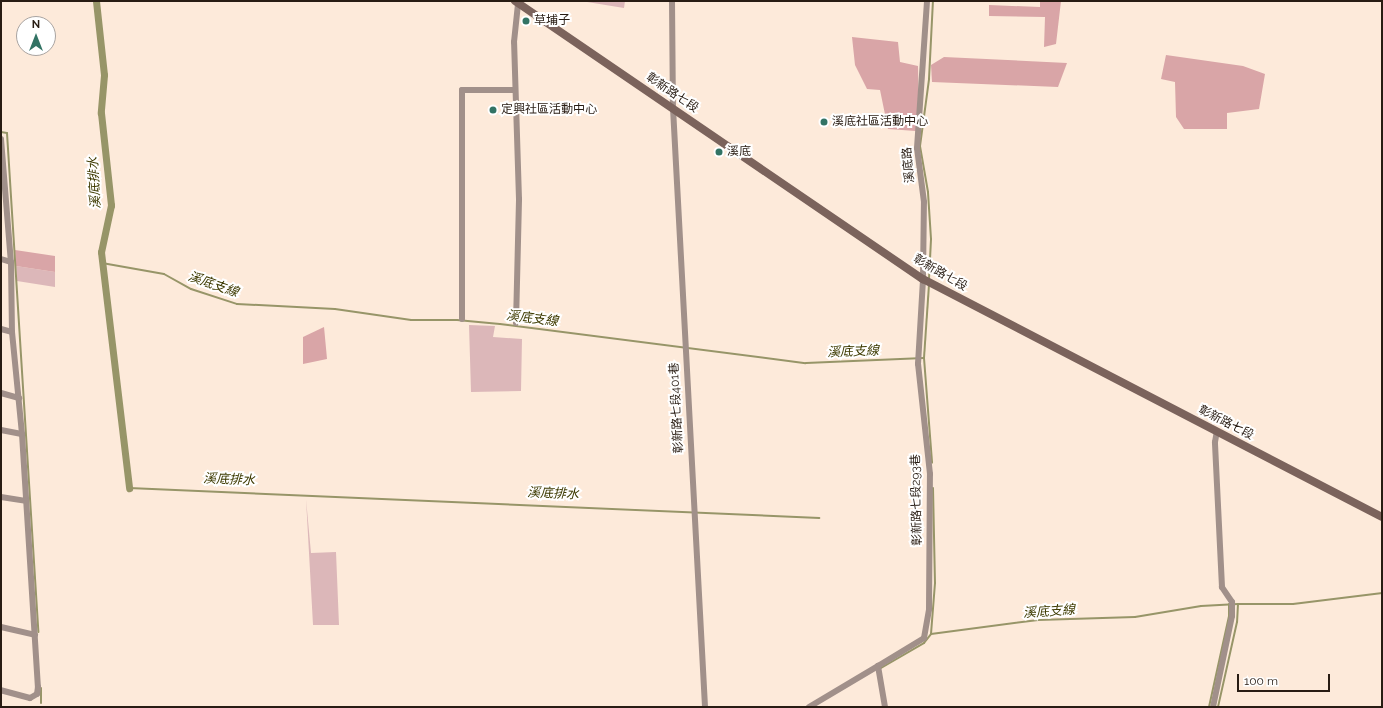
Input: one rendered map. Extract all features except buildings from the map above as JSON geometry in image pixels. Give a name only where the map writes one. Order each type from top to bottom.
[{"type":"street","name":"彰新路七段401巷","points":[[672,1],[673,108],[705,707]]},
{"type":"street","name":"溪底路","points":[[924,279],[924,202],[917,148],[927,1]]},
{"type":"street","name":"彰新路七段","points":[[516,2],[673,108],[749,162],[924,279],[1382,517]]},
{"type":"street","points":[[516,2],[514,90],[519,199],[516,323]]},
{"type":"street","points":[[462,319],[462,90],[514,90]]},
{"type":"street","points":[[1,139],[3,201],[11,262],[12,332],[22,434],[38,686],[37,694],[30,698],[1,690]]},
{"type":"street","points":[[1,259],[11,262]]},
{"type":"street","name":"彰新路七段293巷","points":[[809,707],[879,668],[924,638],[929,609],[930,474],[918,364],[924,279]]},
{"type":"street","points":[[1,329],[12,332]]},
{"type":"street","points":[[1,393],[19,398]]},
{"type":"street","points":[[1,430],[22,434]]},
{"type":"street","points":[[1213,707],[1232,616],[1232,602],[1222,587],[1215,442],[1217,431]]},
{"type":"street","points":[[1,497],[26,501]]},
{"type":"street","points":[[1,627],[35,635]]},
{"type":"street","points":[[879,668],[885,707]]},
{"type":"shaded area","points":[[581,1],[625,1],[624,8]]},
{"type":"shaded area","points":[[1040,1],[1061,1],[1056,44],[1044,47],[1045,17],[989,16],[989,5],[1040,7]]},
{"type":"shaded area","points":[[852,37],[898,42],[900,62],[918,66],[919,120],[916,131],[888,129],[880,90],[867,89],[855,65]]},
{"type":"shaded area","points":[[1166,55],[1243,66],[1265,74],[1259,109],[1227,113],[1227,129],[1184,129],[1176,117],[1175,82],[1161,79]]},
{"type":"shaded area","points":[[944,57],[1067,63],[1058,87],[932,82],[931,65]]},
{"type":"shaded area","points":[[15,250],[55,256],[55,272],[16,266]]},
{"type":"shaded area","points":[[16,266],[55,272],[55,287],[17,281]]},
{"type":"shaded area","points":[[469,325],[495,326],[493,337],[522,339],[521,391],[471,392]]},
{"type":"shaded area","points":[[324,327],[327,359],[303,364],[303,337]]},
{"type":"shaded area","points":[[306,499],[311,553],[336,552],[339,625],[313,625]]},
{"type":"waterway","name":"溪底排水","points":[[96,1],[104,75],[101,113],[111,205],[101,252],[129,488]]},
{"type":"waterway","points":[[929,279],[931,239],[928,192],[920,146],[929,79],[933,1]]},
{"type":"waterway","points":[[1,132],[7,133],[38,632]]},
{"type":"waterway","name":"溪底支線","points":[[102,263],[164,274],[191,289],[237,304],[335,309],[411,320],[457,320],[500,324],[806,363],[924,358],[932,463]]},
{"type":"waterway","points":[[924,358],[929,285]]},
{"type":"waterway","name":"溪底排水","points":[[129,488],[819,518]]},
{"type":"waterway","name":"溪底支線","points":[[933,488],[935,583],[931,634],[1038,620],[1135,617],[1201,606],[1238,604],[1237,622],[1218,707]]},
{"type":"waterway","points":[[1238,604],[1293,604],[1382,593]]},
{"type":"waterway","points":[[1209,707],[1229,616],[1229,604]]},
{"type":"waterway","points":[[881,668],[924,643],[931,634]]},
{"type":"waterway","points":[[41,688],[41,703]]},
{"type":"place","name":"草埔子","points":[[526,21]]},
{"type":"place","name":"定興社區活動中心","points":[[493,110]]},
{"type":"place","name":"溪底社區活動中心","points":[[824,122]]},
{"type":"place","name":"溪底","points":[[719,152]]}]
